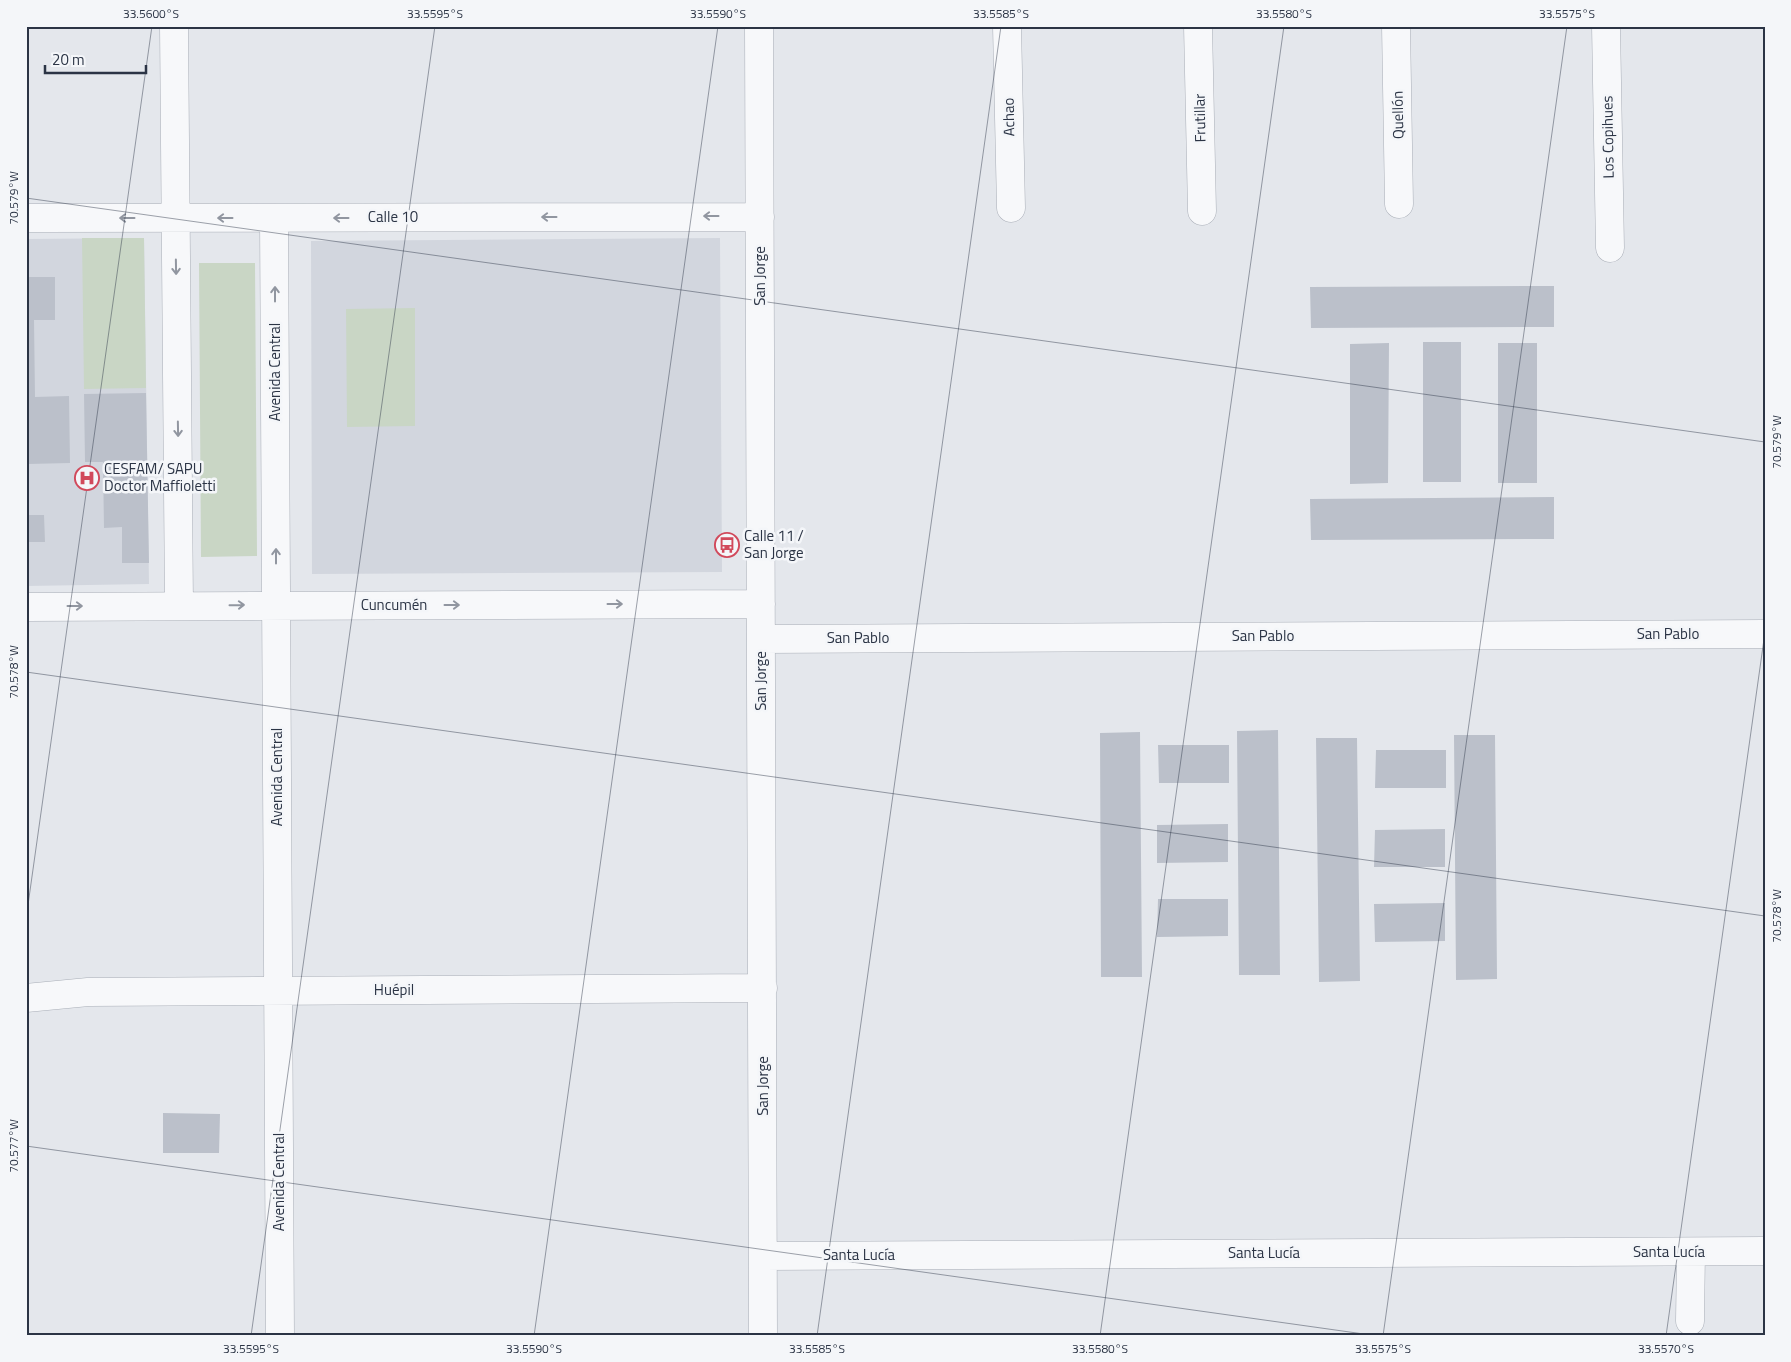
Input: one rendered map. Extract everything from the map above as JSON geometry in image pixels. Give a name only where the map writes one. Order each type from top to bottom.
[{"type":"street","points":[[174,26],[179,606]]},
{"type":"street","name":"San Jorge","points":[[759,26],[763,1336]]},
{"type":"street","name":"Achao","points":[[1007,26],[1011,208]]},
{"type":"street","name":"Frutillar","points":[[1198,26],[1202,210]]},
{"type":"street","name":"Quellón","points":[[1396,26],[1399,204]]},
{"type":"street","name":"Los Copihues","points":[[1606,26],[1610,248]]},
{"type":"street","name":"Calle 10","points":[[26,218],[760,217]]},
{"type":"street","name":"Avenida Central","points":[[274,218],[280,1336]]},
{"type":"street","name":"Cuncumén","points":[[26,607],[761,604]]},
{"type":"street","name":"San Pablo","points":[[761,639],[1765,634]]},
{"type":"street","name":"Huépil","points":[[26,998],[88,992],[762,988]]},
{"type":"street","points":[[1690,1321],[1691,1252]]},
{"type":"street","name":"Santa Lucía","points":[[764,1256],[1765,1252]]},
{"type":"shaded area","name":"CESFAM/ SAPU Doctor Maffioletti","points":[[144,238],[149,584],[26,586],[26,239]]},
{"type":"shaded area","points":[[720,238],[722,572],[312,574],[311,241]]},
{"type":"green space","points":[[82,238],[144,238],[146,388],[84,389]]},
{"type":"green space","points":[[199,263],[255,263],[257,556],[201,557]]},
{"type":"green space","points":[[415,308],[415,426],[347,427],[346,309]]},
{"type":"building","points":[[26,277],[55,277],[55,320],[34,320],[35,397],[69,396],[70,463],[28,464],[29,515],[44,515],[45,542],[26,542]]},
{"type":"building","points":[[1554,286],[1554,327],[1311,328],[1310,287]]},
{"type":"building","points":[[1423,342],[1461,342],[1461,482],[1423,482]]},
{"type":"building","points":[[1389,343],[1388,483],[1350,484],[1350,344]]},
{"type":"building","points":[[1498,343],[1537,343],[1537,483],[1498,483]]},
{"type":"building","points":[[146,393],[149,563],[122,563],[122,527],[104,528],[103,462],[85,462],[84,394]]},
{"type":"building","points":[[1554,497],[1554,539],[1311,540],[1310,499]]},
{"type":"building","points":[[1278,730],[1280,975],[1239,975],[1237,731]]},
{"type":"building","points":[[1140,732],[1142,977],[1101,977],[1100,733]]},
{"type":"building","points":[[1454,735],[1495,735],[1497,979],[1456,980]]},
{"type":"building","points":[[1316,738],[1357,738],[1360,981],[1319,982]]},
{"type":"building","points":[[1158,745],[1229,745],[1229,783],[1159,783]]},
{"type":"building","points":[[1376,750],[1446,750],[1446,788],[1375,788]]},
{"type":"building","points":[[1228,824],[1228,862],[1157,863],[1157,825]]},
{"type":"building","points":[[1445,829],[1445,867],[1374,867],[1375,830]]},
{"type":"building","points":[[1158,899],[1228,899],[1228,936],[1157,937]]},
{"type":"building","points":[[1445,903],[1445,941],[1375,942],[1374,904]]},
{"type":"building","points":[[163,1113],[220,1114],[219,1153],[163,1153]]},
{"type":"place","name":"CESFAM/ SAPU Doctor Maffioletti","points":[[87,478]]},
{"type":"place","name":"Calle 11 / San Jorge","points":[[727,545]]}]
